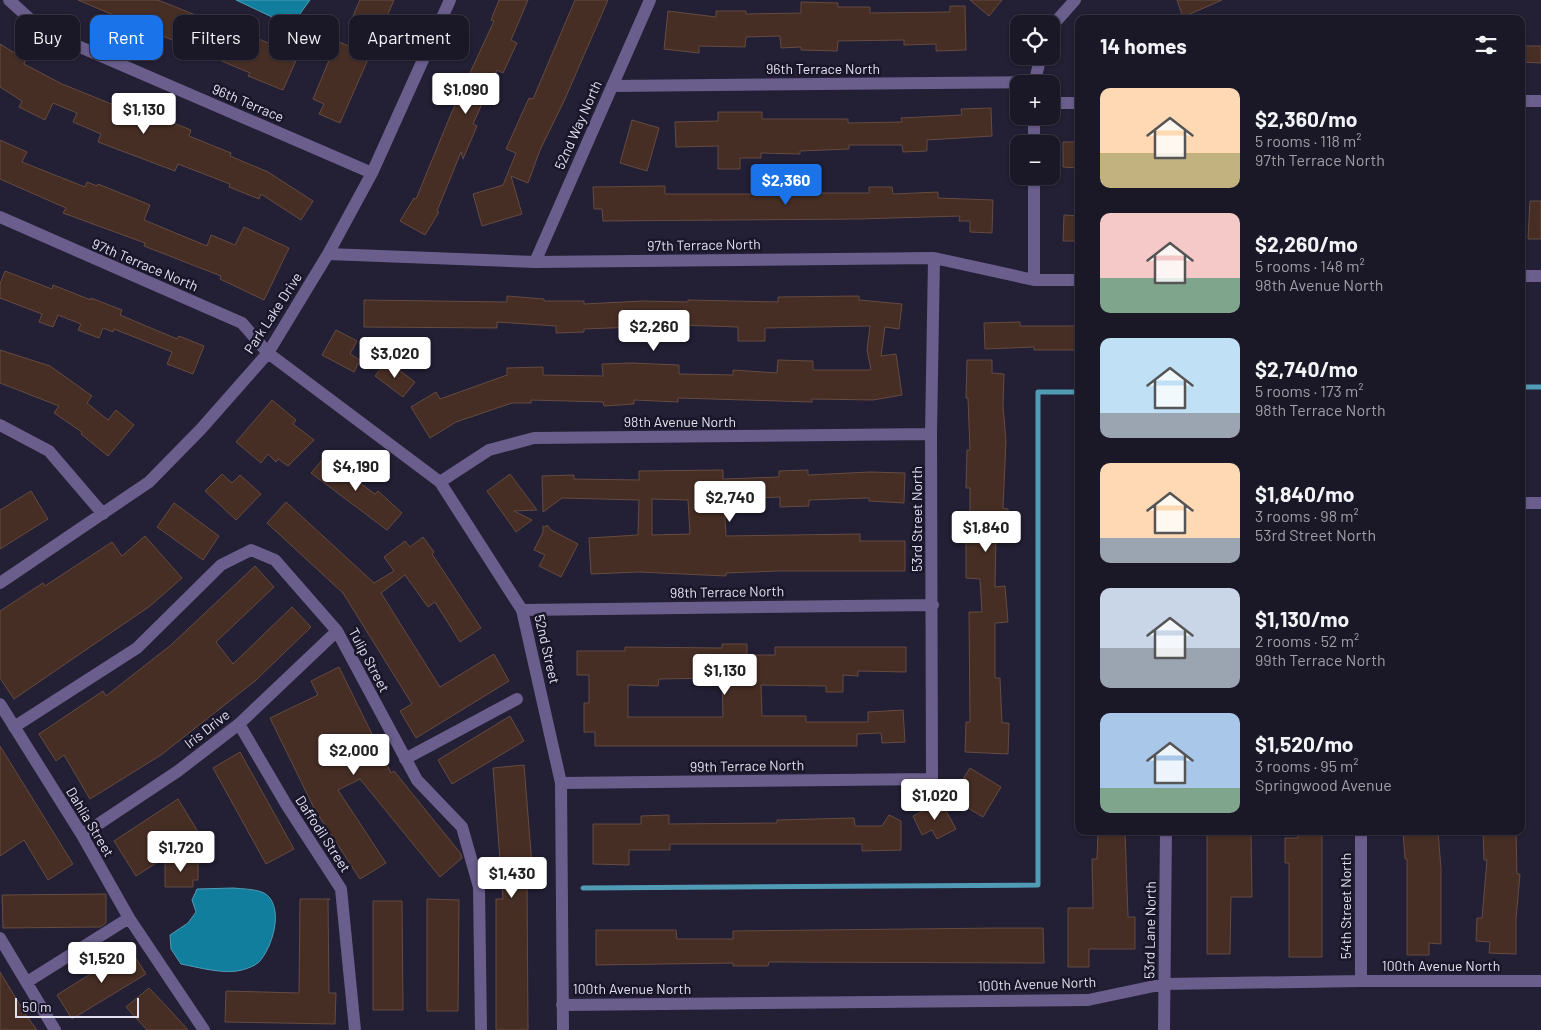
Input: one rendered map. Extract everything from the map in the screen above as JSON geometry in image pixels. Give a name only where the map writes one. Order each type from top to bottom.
[{"type":"street","name":"96th Terrace","points":[[9,0],[43,31],[372,173]]},
{"type":"street","name":"Park Lake Drive","points":[[0,583],[149,482],[201,429],[268,353],[328,254],[372,173],[450,0]]},
{"type":"street","name":"52nd Way North","points":[[535,262],[650,0]]},
{"type":"street","points":[[1060,17],[1076,0]]},
{"type":"street","name":"96th Terrace North","points":[[612,86],[1010,83]]},
{"type":"street","points":[[1525,101],[1541,101]]},
{"type":"street","points":[[1060,104],[1075,103]]},
{"type":"street","points":[[1034,185],[1034,280]]},
{"type":"street","name":"97th Terrace North","points":[[0,217],[242,323],[268,353]]},
{"type":"street","name":"97th Terrace North","points":[[328,254],[535,262],[934,258],[1034,280],[1075,280]]},
{"type":"street","name":"53rd Street North","points":[[932,779],[933,605],[931,434],[934,258]]},
{"type":"street","points":[[1525,276],[1541,276]]},
{"type":"street","name":"52nd Street","points":[[268,353],[440,482],[522,610],[561,783],[563,1030]]},
{"type":"street","points":[[0,425],[49,452],[103,514]]},
{"type":"street","name":"98th Avenue North","points":[[440,482],[489,450],[534,438],[931,434]]},
{"type":"street","points":[[1525,503],[1541,503]]},
{"type":"street","name":"Tulip Street","points":[[14,727],[136,648],[221,565],[251,550],[275,560],[337,631],[417,780],[462,828],[479,887],[481,1030]]},
{"type":"street","name":"98th Terrace North","points":[[522,610],[933,605]]},
{"type":"street","name":"Iris Drive","points":[[82,835],[178,771],[238,724],[337,631]]},
{"type":"street","points":[[405,759],[517,699]]},
{"type":"street","name":"Dahlia Street","points":[[0,704],[82,835],[129,918],[204,1030]]},
{"type":"street","name":"Daffodil Street","points":[[238,724],[286,804],[341,889],[354,1030]]},
{"type":"street","name":"99th Terrace North","points":[[561,783],[932,779]]},
{"type":"street","name":"53rd Lane North","points":[[1164,1030],[1166,835]]},
{"type":"street","name":"54th Street North","points":[[1361,835],[1361,980]]},
{"type":"street","points":[[27,982],[129,918]]},
{"type":"street","points":[[2,947],[27,982],[55,1030]]},
{"type":"street","name":"100th Avenue North","points":[[562,1005],[1088,1000],[1164,984],[1361,980],[1541,981]]},
{"type":"water","points":[[236,0],[310,0],[299,15],[269,16]]},
{"type":"water","points":[[233,888],[264,893],[272,902],[275,910],[274,929],[272,939],[264,956],[255,965],[246,969],[228,972],[181,964],[171,949],[170,935],[188,923],[196,912],[192,900],[197,889]]},
{"type":"building","points":[[78,0],[158,0],[196,15],[173,15],[173,40],[163,36],[163,15],[113,15]]},
{"type":"building","points":[[360,0],[394,0],[387,15],[353,15]]},
{"type":"building","points":[[499,0],[528,0],[511,40],[517,43],[503,73],[497,70],[473,124],[477,126],[463,159],[461,152],[437,211],[439,212],[425,235],[400,221],[414,198],[416,199],[451,114],[494,21],[491,20]]},
{"type":"building","points":[[575,0],[608,0],[564,101],[540,150],[528,183],[511,176],[522,214],[482,226],[473,194],[503,185],[516,153],[506,149],[529,98],[533,99]]},
{"type":"building","points":[[970,0],[1002,0],[989,16]]},
{"type":"building","points":[[1177,0],[1222,0],[1188,15],[1182,15]]},
{"type":"building","points":[[801,2],[838,3],[838,7],[870,7],[870,13],[950,12],[950,6],[965,6],[966,50],[936,51],[936,44],[904,45],[904,40],[838,41],[837,51],[801,50],[801,47],[781,48],[780,36],[746,37],[745,47],[699,46],[699,53],[664,49],[668,11],[716,17],[716,11],[746,11],[746,14],[801,13]]},
{"type":"building","points":[[259,39],[269,43],[269,60],[296,60],[283,90],[248,76],[250,73],[219,60],[259,60]]},
{"type":"building","points":[[339,42],[349,46],[349,60],[368,60],[340,123],[319,114],[324,104],[313,99],[329,60],[339,60]]},
{"type":"building","points":[[0,44],[15,53],[15,60],[26,60],[24,64],[62,84],[114,105],[115,102],[157,120],[158,117],[191,130],[189,136],[231,153],[230,156],[268,172],[313,201],[301,220],[261,194],[259,199],[229,187],[230,184],[178,164],[175,171],[98,142],[101,134],[73,122],[77,113],[53,103],[45,120],[19,107],[22,101],[0,87]]},
{"type":"building","points":[[1525,46],[1541,46],[1541,63],[1525,62]]},
{"type":"building","points":[[991,108],[992,136],[927,140],[927,151],[903,152],[902,145],[849,145],[849,149],[800,151],[800,154],[761,153],[761,158],[740,158],[740,169],[718,169],[718,146],[676,147],[675,122],[718,121],[718,112],[762,112],[762,119],[848,119],[848,123],[902,122],[901,118],[962,115],[961,109]]},
{"type":"building","points":[[632,120],[659,128],[647,171],[620,163]]},
{"type":"building","points":[[0,140],[27,152],[22,162],[85,187],[87,182],[97,186],[98,184],[150,205],[144,220],[207,246],[211,235],[235,245],[244,227],[289,248],[264,300],[220,279],[221,276],[144,246],[145,243],[63,213],[66,208],[0,179]]},
{"type":"building","points":[[1063,142],[1075,142],[1075,168],[1063,167]]},
{"type":"building","points":[[665,186],[665,194],[768,194],[768,190],[803,190],[803,193],[869,193],[869,187],[892,187],[893,194],[938,192],[938,198],[993,200],[992,233],[970,232],[970,221],[959,221],[960,216],[858,219],[603,221],[602,209],[594,209],[593,187]]},
{"type":"building","points":[[1530,201],[1541,201],[1541,239],[1528,239]]},
{"type":"building","points":[[1064,215],[1075,216],[1075,241],[1063,241]]},
{"type":"building","points":[[5,271],[52,289],[53,285],[91,300],[91,298],[122,310],[120,315],[177,339],[179,336],[204,346],[193,374],[167,364],[172,352],[114,329],[113,332],[103,328],[99,338],[78,330],[81,324],[58,315],[53,327],[39,322],[42,314],[0,298],[0,284]]},
{"type":"building","points":[[507,296],[544,299],[544,301],[584,301],[584,304],[643,301],[688,302],[688,300],[778,302],[778,297],[859,296],[859,300],[902,304],[899,329],[885,327],[881,356],[896,354],[902,395],[873,400],[812,399],[812,402],[678,398],[678,402],[634,400],[634,404],[604,406],[603,402],[531,400],[531,403],[512,403],[456,422],[430,438],[411,407],[436,392],[440,399],[507,375],[507,368],[543,367],[543,375],[603,376],[602,364],[632,363],[679,365],[679,374],[733,375],[733,370],[777,373],[778,360],[813,361],[813,370],[871,370],[867,350],[870,326],[765,328],[765,341],[738,341],[738,327],[635,325],[635,327],[584,329],[584,332],[556,333],[556,326],[497,322],[497,328],[364,327],[364,300],[507,302]]},
{"type":"building","points":[[1020,322],[1020,326],[1075,326],[1075,350],[1034,350],[1034,347],[985,349],[984,323]]},
{"type":"building","points":[[336,330],[357,341],[350,354],[360,360],[354,372],[322,355]]},
{"type":"building","points":[[0,350],[50,366],[92,396],[87,403],[108,420],[116,410],[134,425],[108,456],[81,434],[82,432],[54,413],[59,406],[0,383]]},
{"type":"building","points":[[967,360],[992,360],[992,373],[1004,374],[1003,406],[1006,441],[1003,508],[1008,509],[1008,533],[996,533],[995,587],[1005,586],[1008,622],[995,623],[995,678],[1000,678],[1002,723],[1009,723],[1008,754],[965,752],[966,722],[970,722],[969,612],[982,612],[980,579],[966,578],[966,542],[970,542],[970,488],[966,488],[967,450],[970,450],[968,398],[966,398]]},
{"type":"building","points":[[387,361],[415,382],[403,397],[375,376]]},
{"type":"building","points":[[272,400],[296,420],[293,424],[314,440],[288,466],[278,459],[276,462],[268,454],[261,463],[236,442]]},
{"type":"building","points":[[329,452],[348,467],[345,472],[375,494],[378,491],[402,513],[387,530],[311,473]]},
{"type":"building","points":[[723,470],[723,479],[779,477],[779,471],[808,470],[808,475],[870,472],[905,473],[904,503],[869,501],[869,498],[809,500],[809,506],[780,507],[780,497],[724,499],[726,536],[860,534],[860,541],[905,541],[905,571],[778,571],[726,573],[726,576],[639,572],[591,574],[589,538],[638,535],[639,500],[562,498],[543,512],[542,476],[574,475],[574,479],[639,480],[639,471]],"holes":[[[652,499],[688,500],[690,534],[652,535]]]},
{"type":"building","points":[[222,474],[232,483],[240,475],[261,494],[236,520],[205,491]]},
{"type":"building","points":[[510,474],[537,510],[514,511],[532,520],[516,532],[487,491]]},
{"type":"building","points":[[31,491],[48,519],[0,549],[0,510]]},
{"type":"building","points":[[286,502],[374,583],[394,571],[384,557],[405,541],[410,547],[423,537],[434,552],[432,554],[481,628],[460,642],[435,602],[428,607],[405,575],[381,593],[440,687],[494,654],[509,681],[416,738],[400,711],[412,704],[343,593],[267,523]]},
{"type":"building","points":[[174,503],[219,536],[203,560],[157,527]]},
{"type":"building","points":[[547,525],[551,530],[578,544],[561,577],[539,566],[545,555],[534,550],[543,532],[543,526],[546,527]]},
{"type":"building","points":[[145,536],[182,578],[150,606],[14,699],[0,678],[0,611],[43,583],[45,586],[112,542],[122,556]]},
{"type":"building","points":[[255,566],[274,587],[216,642],[233,664],[292,607],[311,627],[255,681],[161,755],[90,799],[64,755],[56,761],[39,734],[103,691],[106,696],[171,645]]},
{"type":"building","points":[[722,644],[747,644],[747,655],[775,655],[775,647],[906,647],[906,672],[858,671],[858,676],[843,675],[843,692],[826,692],[826,686],[761,685],[762,716],[806,716],[806,722],[868,722],[868,712],[903,710],[905,742],[882,743],[881,733],[857,734],[857,746],[595,746],[595,732],[584,732],[584,703],[589,703],[589,675],[577,675],[577,651],[625,651],[625,647],[722,648]],"holes":[[[722,678],[723,717],[628,717],[628,685],[658,686],[659,679]]]},
{"type":"building","points":[[339,667],[391,773],[394,771],[461,854],[462,858],[440,877],[360,779],[338,790],[386,863],[360,879],[315,810],[270,718],[318,695],[311,681]]},
{"type":"building","points":[[510,716],[524,741],[452,784],[438,760]]},
{"type":"building","points":[[0,746],[73,864],[48,880],[24,840],[0,856]]},
{"type":"building","points":[[240,752],[294,849],[266,864],[213,768]]},
{"type":"building","points":[[524,765],[533,878],[527,878],[528,1030],[496,1030],[496,899],[503,899],[493,768]]},
{"type":"building","points":[[970,768],[1001,787],[983,817],[951,798]]},
{"type":"building","points":[[178,799],[200,835],[136,876],[114,841]]},
{"type":"building","points":[[941,802],[956,829],[937,839],[932,830],[922,835],[913,816]]},
{"type":"building","points":[[669,815],[669,824],[777,823],[777,820],[854,818],[855,826],[882,826],[889,815],[901,821],[901,850],[862,851],[862,844],[670,844],[670,850],[629,850],[629,865],[593,864],[593,824],[641,824],[641,816]]},
{"type":"building","points":[[1098,835],[1125,835],[1128,917],[1135,917],[1135,949],[1089,949],[1089,967],[1068,967],[1068,908],[1093,908],[1092,859],[1097,859]]},
{"type":"building","points":[[1207,835],[1251,835],[1252,897],[1231,897],[1230,954],[1207,954]]},
{"type":"building","points":[[1298,835],[1322,835],[1322,957],[1289,957],[1289,863],[1285,863],[1285,838],[1298,838]]},
{"type":"building","points":[[1403,835],[1438,835],[1441,869],[1441,944],[1429,943],[1429,955],[1407,955],[1407,859],[1405,859]]},
{"type":"building","points":[[1483,835],[1516,835],[1517,874],[1520,874],[1516,919],[1516,954],[1489,953],[1490,942],[1476,941],[1477,918],[1482,918],[1487,860],[1484,860]]},
{"type":"building","points":[[165,860],[198,860],[198,880],[193,880],[193,887],[165,887]]},
{"type":"building","points":[[106,894],[106,923],[100,927],[3,928],[2,895]]},
{"type":"building","points":[[300,899],[330,899],[328,900],[329,993],[336,993],[335,1024],[225,1022],[226,991],[299,993]]},
{"type":"building","points":[[427,899],[459,900],[458,1011],[427,1011]]},
{"type":"building","points":[[373,901],[402,901],[403,1010],[373,1010]]},
{"type":"building","points":[[1043,928],[1044,963],[769,962],[768,966],[733,966],[733,963],[596,965],[596,930],[676,930],[677,939],[733,939],[733,931]]},
{"type":"building","points":[[130,949],[146,974],[72,1019],[57,995]]},
{"type":"building","points":[[0,972],[26,1015],[37,1030],[0,1030]]},
{"type":"building","points":[[149,988],[188,1030],[147,1030],[126,1007]]},
{"type":"waterway","points":[[1525,387],[1541,387]]},
{"type":"waterway","points":[[583,888],[1038,885],[1038,392],[1075,392]]}]
